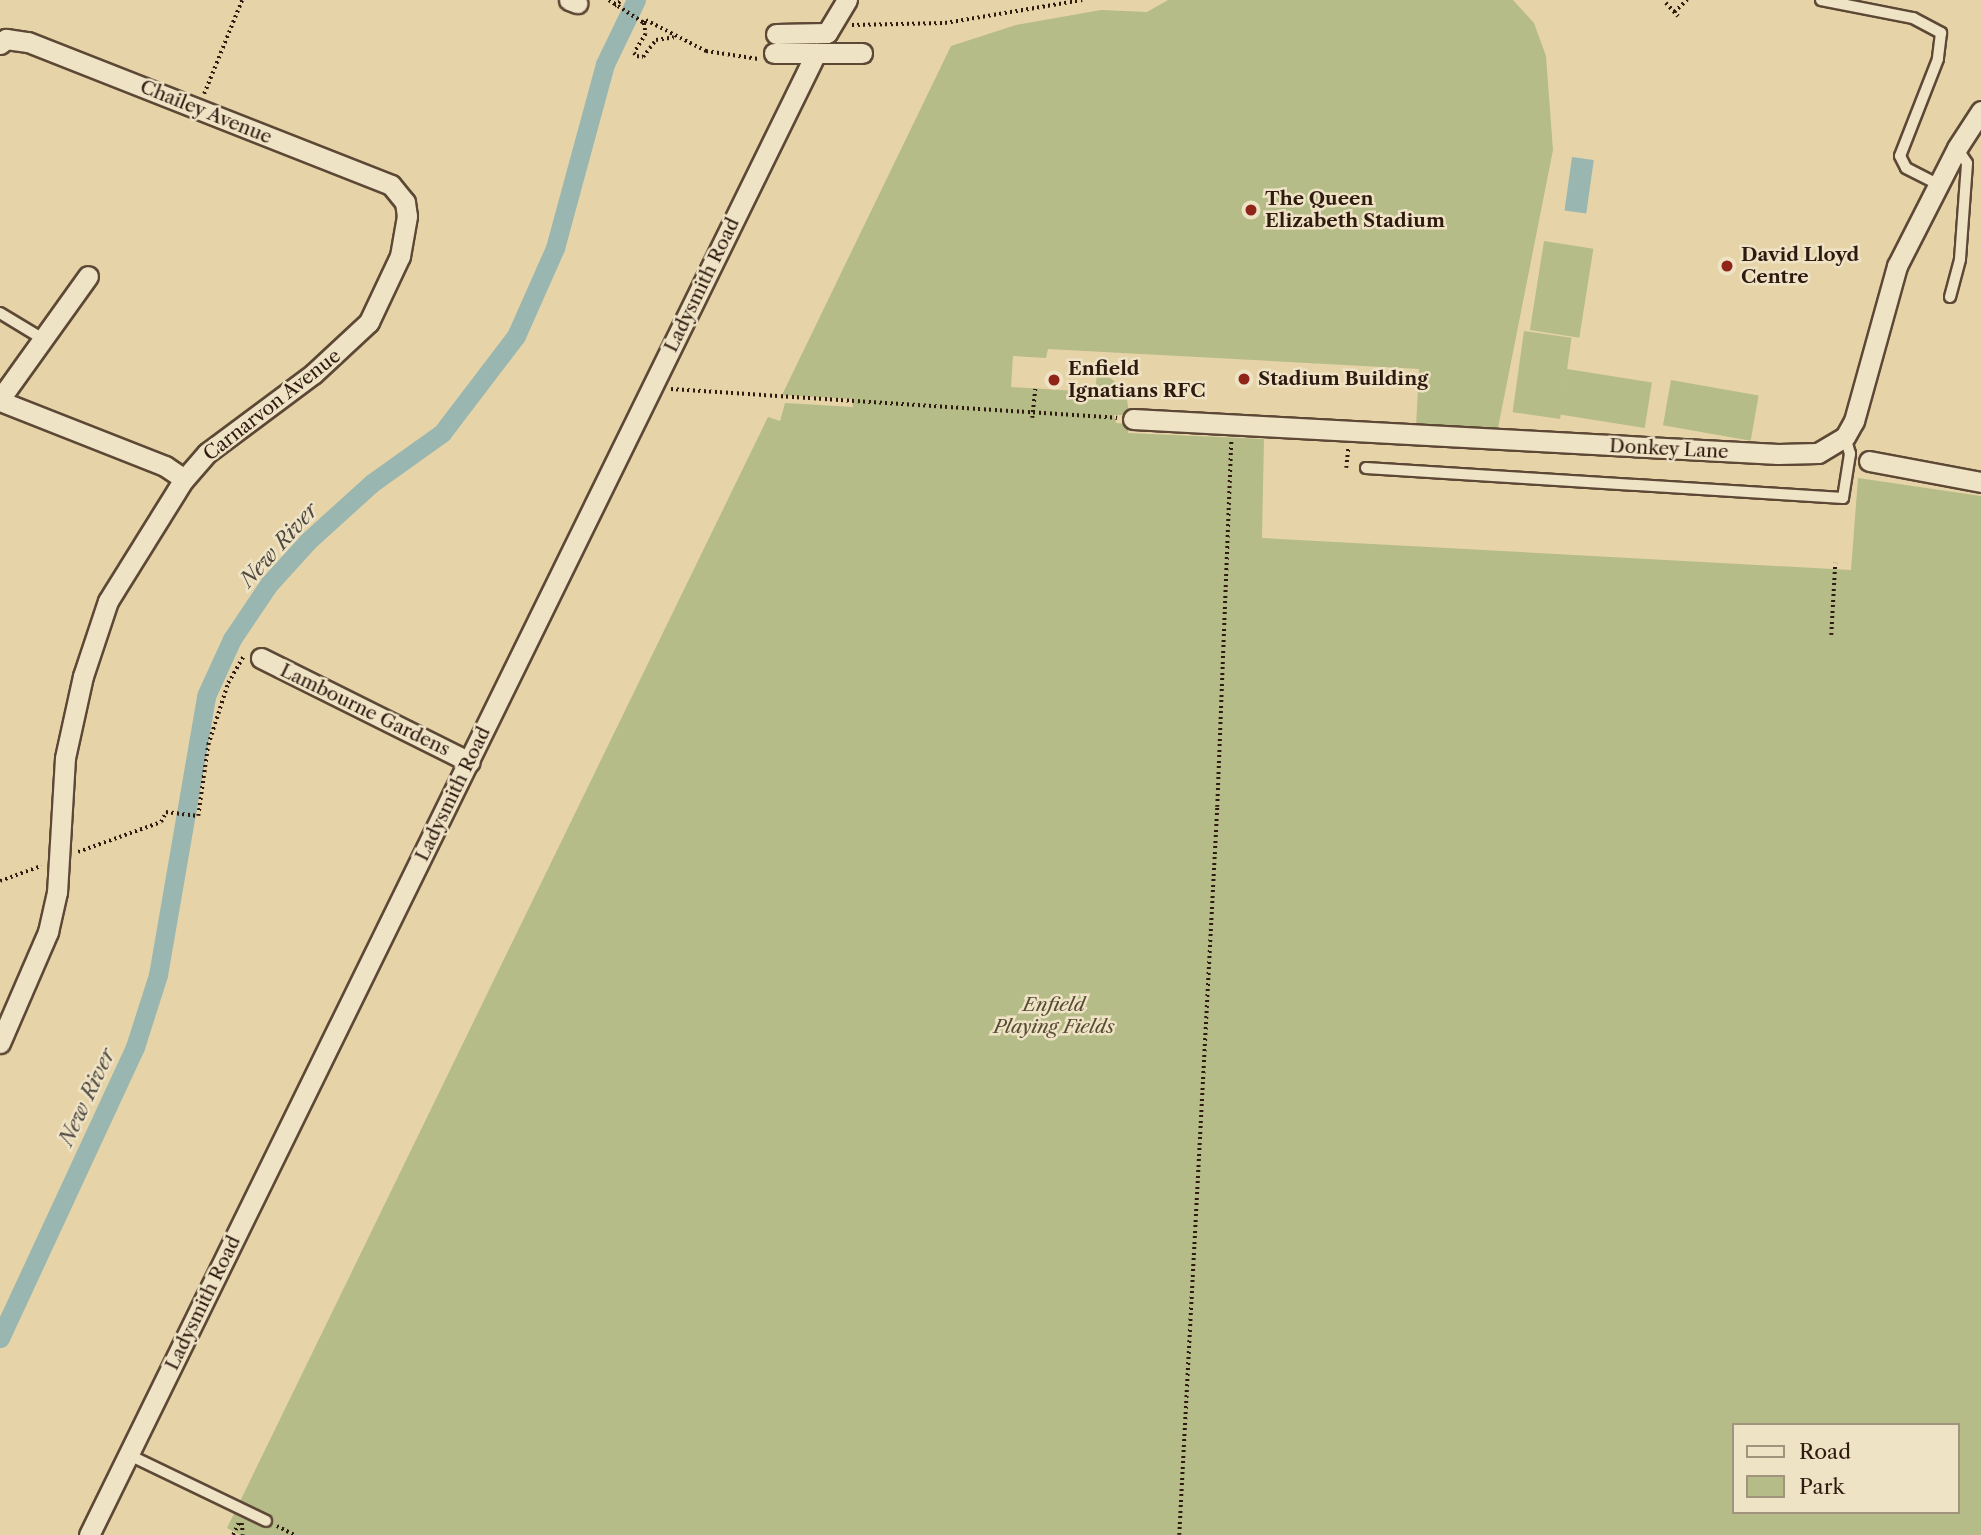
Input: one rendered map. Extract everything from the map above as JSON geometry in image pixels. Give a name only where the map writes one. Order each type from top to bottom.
[{"type":"street","points":[[773,50],[829,29],[847,0]]},
{"type":"street","name":"Chailey Avenue","points":[[0,44],[6,40],[28,42],[391,186],[405,202]]},
{"type":"street","points":[[773,50],[816,54],[862,53]]},
{"type":"street","name":"Ladysmith Road","points":[[89,1535],[816,54]]},
{"type":"street","points":[[1844,437],[1860,405],[1897,266],[1937,184],[1981,111]]},
{"type":"street","name":"Carnarvon Avenue","points":[[0,1043],[48,932],[57,892],[65,758],[98,627],[134,556],[184,479],[228,434],[313,374],[369,322],[400,256],[405,202]]},
{"type":"street","points":[[88,276],[0,400],[165,466],[184,479]]},
{"type":"street","name":"Donkey Lane","points":[[1133,419],[1232,422],[1796,455],[1818,453],[1844,437]]},
{"type":"street","points":[[1869,461],[1981,482]]},
{"type":"street","name":"Lambourne Gardens","points":[[252,658],[470,762]]},
{"type":"lane","points":[[1821,1],[1913,18],[1941,33],[1938,60],[1900,156],[1906,168],[1937,184]]},
{"type":"lane","points":[[816,54],[829,29]]},
{"type":"lane","points":[[1951,297],[1960,259],[1967,163],[1957,148]]},
{"type":"lane","points":[[0,313],[43,339]]},
{"type":"lane","points":[[1366,468],[1843,498],[1850,454],[1844,437]]},
{"type":"lane","points":[[129,1455],[266,1521]]},
{"type":"path","points":[[198,109],[242,0]]},
{"type":"path","points":[[609,0],[643,22],[646,20],[706,51],[773,50]]},
{"type":"path","points":[[615,6],[622,0]]},
{"type":"path","points":[[829,29],[946,23],[1082,0]]},
{"type":"path","points":[[1666,3],[1676,14],[1687,0]]},
{"type":"path","points":[[643,22],[646,34],[637,56],[643,57],[656,40],[676,37]]},
{"type":"path","points":[[662,386],[780,399],[1032,416],[1133,419]]},
{"type":"path","points":[[1032,416],[1035,389]]},
{"type":"path","points":[[1179,1535],[1217,807],[1232,422]]},
{"type":"path","points":[[1831,635],[1835,563]]},
{"type":"path","points":[[70,856],[161,822],[166,812],[198,816],[208,745],[228,683],[252,658]]},
{"type":"path","points":[[0,881],[45,865]]},
{"type":"path","points":[[266,1521],[295,1535]]},
{"type":"green space","name":"Enfield Playing Fields","points":[[1168,0],[1513,0],[1534,23],[1546,56],[1553,150],[1498,428],[1419,424],[1416,427],[1419,369],[1048,349],[1046,358],[1013,356],[1011,387],[1095,392],[1097,374],[1108,376],[1126,391],[1129,415],[1114,415],[1116,423],[1128,424],[1128,433],[1264,439],[1262,538],[1851,570],[1858,478],[1981,496],[1981,1535],[240,1535],[227,1528],[768,417],[780,421],[785,403],[853,407],[852,399],[782,395],[951,46],[1016,25],[1101,10],[1147,12]]},
{"type":"green space","points":[[1544,241],[1593,249],[1579,338],[1530,330]]},
{"type":"green space","points":[[1524,331],[1572,338],[1560,419],[1513,412]]},
{"type":"green space","points":[[1567,369],[1652,382],[1645,428],[1560,414]]},
{"type":"green space","points":[[1671,380],[1759,395],[1751,441],[1663,425]]},
{"type":"water","points":[[1572,157],[1594,160],[1586,214],[1564,210]]},
{"type":"waterway","name":"New River","points":[[0,1338],[135,1047],[158,975],[206,696],[232,639],[269,584],[308,541],[372,483],[442,433],[516,336],[555,248],[605,64],[636,0]]},
{"type":"place","name":"The Queen Elizabeth Stadium","points":[[1251,210]]},
{"type":"place","name":"David Lloyd Centre","points":[[1727,266]]},
{"type":"place","name":"Stadium Building","points":[[1244,379]]},
{"type":"place","name":"Enfield Ignatians RFC","points":[[1054,380]]}]
